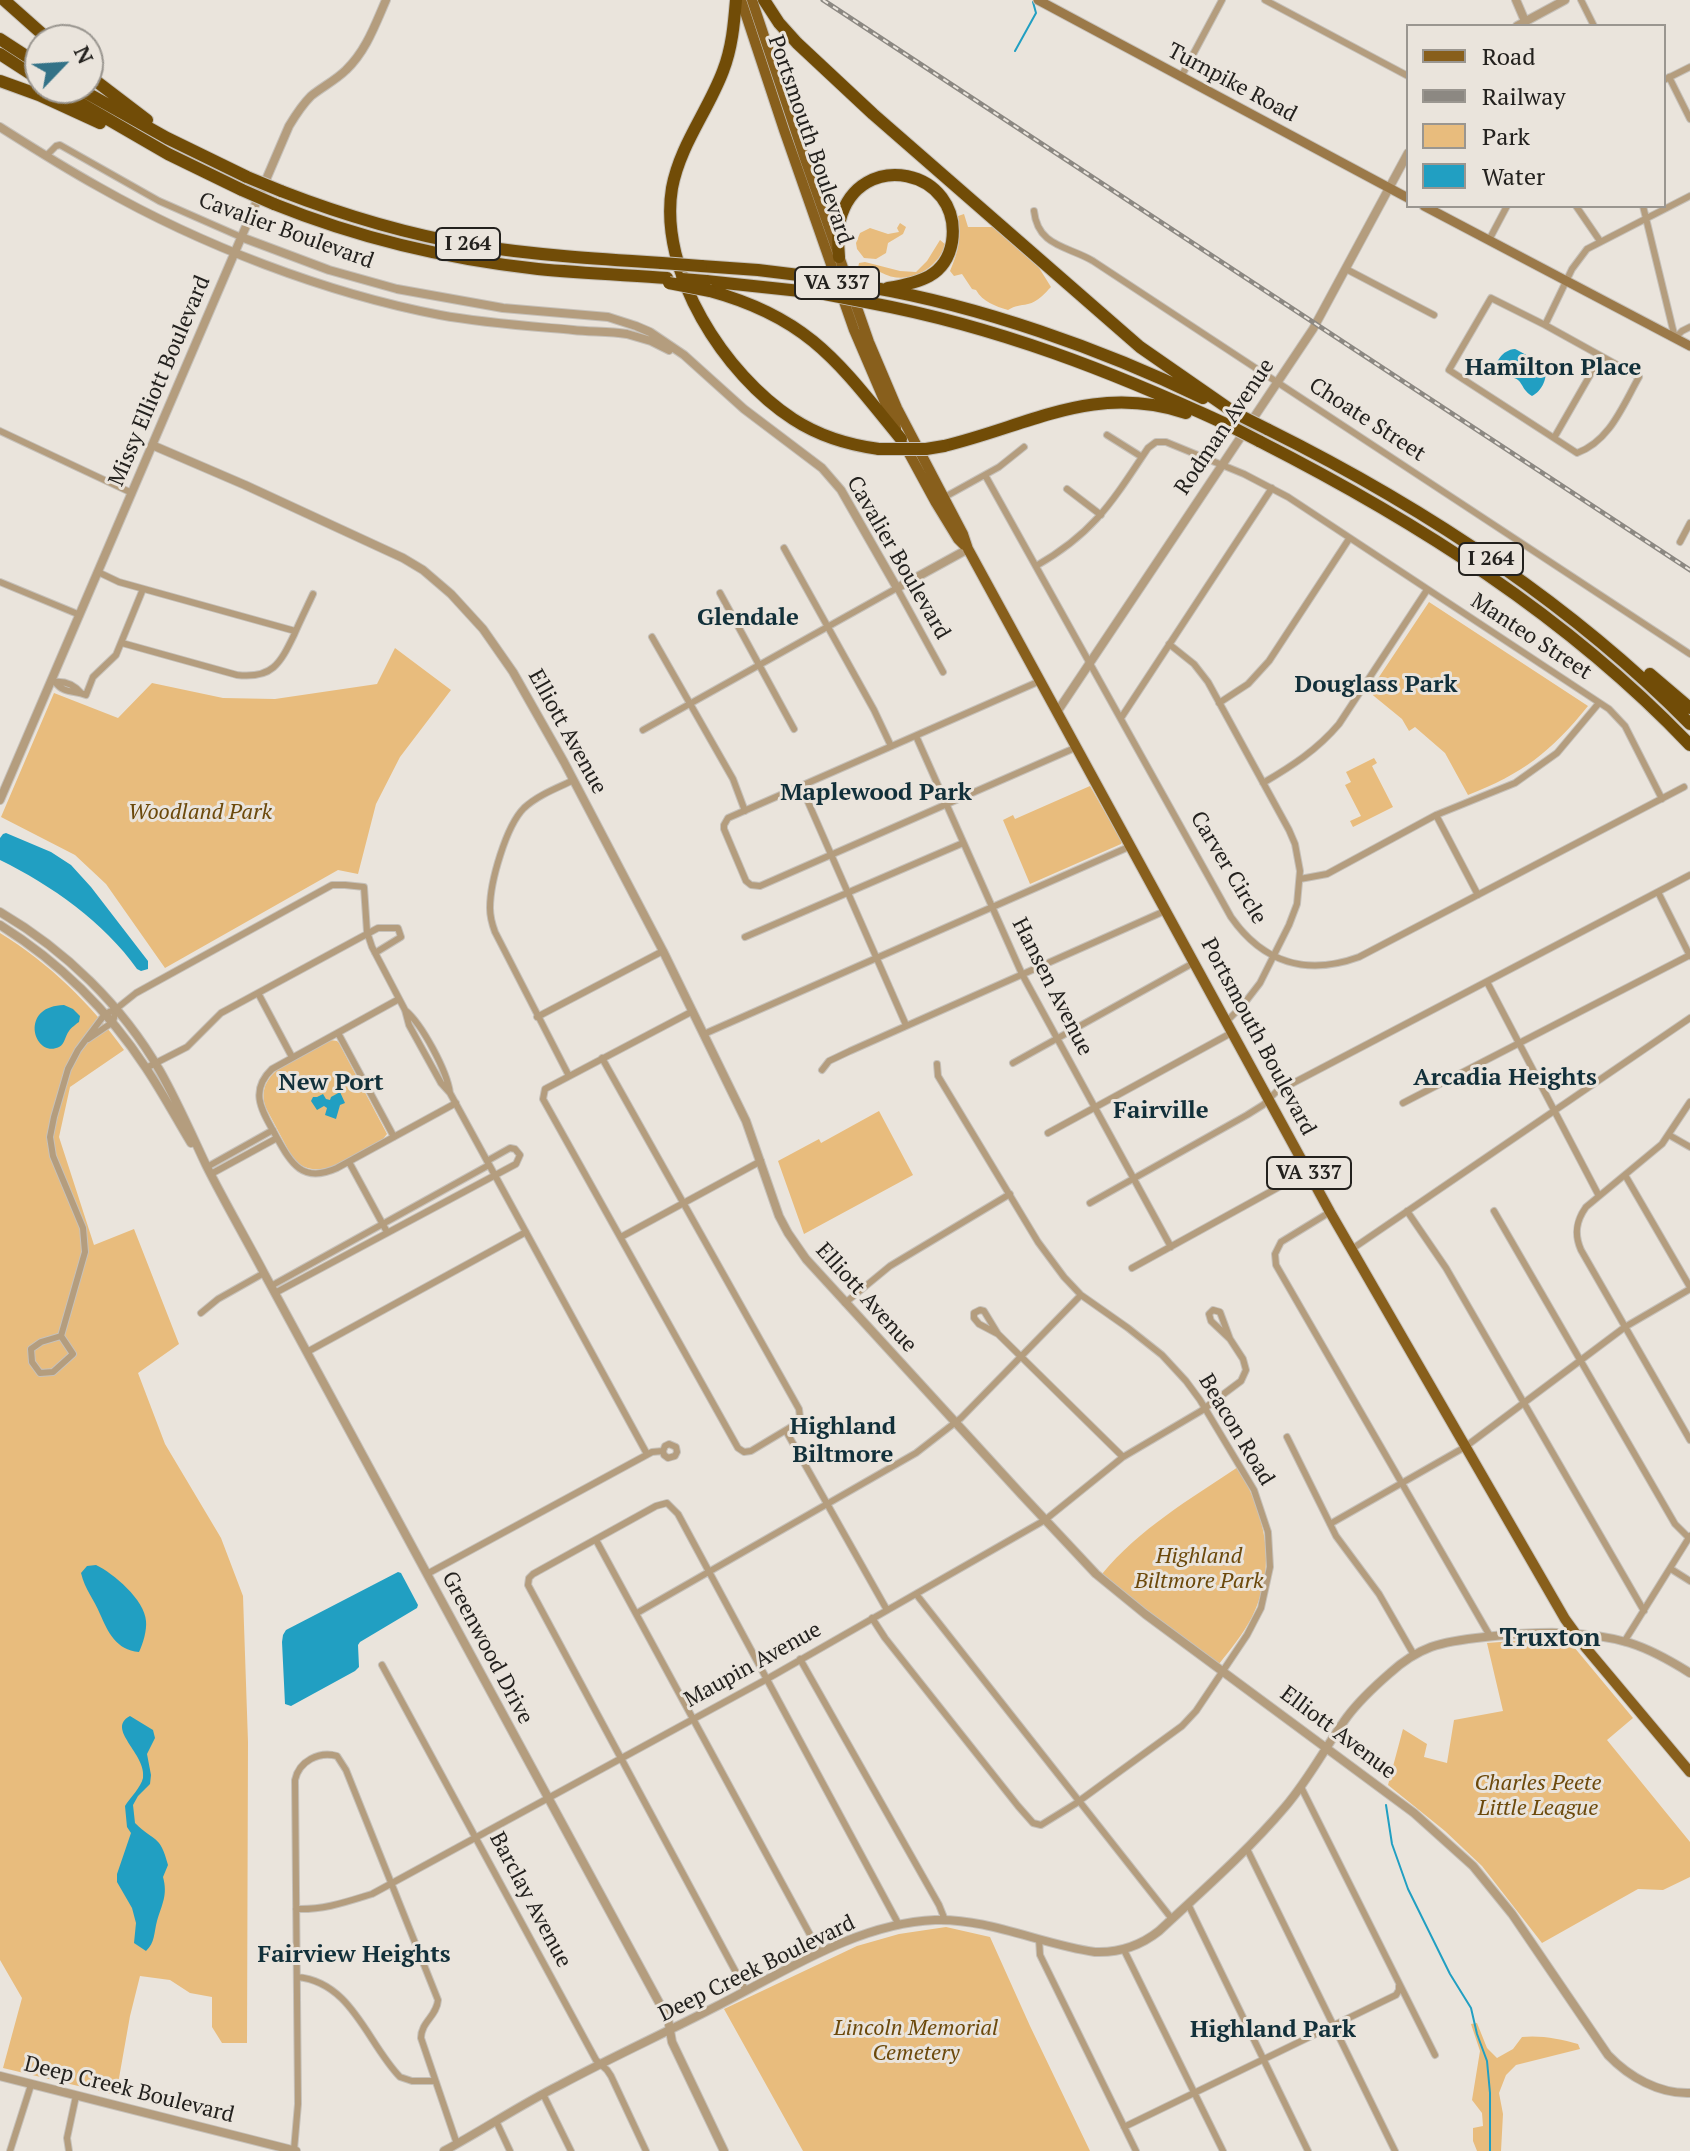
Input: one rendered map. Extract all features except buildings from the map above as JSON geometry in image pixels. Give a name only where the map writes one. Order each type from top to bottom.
[{"type":"highway","points":[[4,0],[31,24]]},
{"type":"highway","points":[[739,0],[727,60],[686,145],[672,188],[672,235],[679,267],[691,296],[719,345],[767,400],[811,430],[851,444],[879,449],[944,446],[1062,409],[1101,402],[1156,405],[1228,425]]},
{"type":"highway","points":[[764,0],[779,23],[815,62],[956,187],[1140,347],[1235,413]]},
{"type":"highway","points":[[0,39],[24,55]]},
{"type":"highway","points":[[0,54],[24,70]]},
{"type":"highway","points":[[0,81],[39,95],[168,154]]},
{"type":"highway","points":[[104,87],[147,120],[211,160]]},
{"type":"highway","name":"I 264","points":[[104,102],[247,177],[375,223],[471,245],[533,253],[758,270],[884,289],[998,319],[1131,366],[1267,429],[1364,480],[1448,531],[1561,609],[1632,668],[1690,724]]},
{"type":"highway","name":"I 264","points":[[82,104],[168,154],[242,190],[361,234],[437,253],[537,268],[708,286],[819,293],[983,329],[1129,380],[1228,425],[1372,501],[1478,567],[1538,610],[1639,694],[1690,745]]},
{"type":"highway","points":[[839,257],[840,217],[849,199],[863,185],[879,177],[901,174],[926,184],[944,200],[951,216],[953,233],[949,253],[940,267],[925,279],[884,289]]},
{"type":"highway","points":[[708,286],[768,311],[809,337],[842,367],[901,439]]},
{"type":"highway","points":[[1561,609],[1600,635],[1690,708]]},
{"type":"highway","points":[[1639,694],[1663,727],[1690,756]]},
{"type":"main road","name":"Portsmouth Boulevard","points":[[739,0],[854,330],[882,401],[924,482],[958,539],[968,549]]},
{"type":"main road","name":"Portsmouth Boulevard","points":[[752,0],[839,257],[883,375],[968,549],[1330,1212],[1547,1590],[1575,1633],[1690,1772]]},
{"type":"main road","name":"Turnpike Road","points":[[1038,0],[1406,197]]},
{"type":"main road","points":[[1428,208],[1690,346]]},
{"type":"street","name":"Missy Elliott Boulevard","points":[[0,800],[283,139],[296,114],[312,96],[356,59],[386,0]]},
{"type":"street","points":[[1181,77],[1222,0]]},
{"type":"street","points":[[1265,0],[1405,74]]},
{"type":"street","points":[[1516,0],[1525,21]]},
{"type":"street","points":[[1520,24],[1565,0]]},
{"type":"street","points":[[1581,0],[1593,24]]},
{"type":"street","points":[[1690,67],[1667,79],[1690,119]]},
{"type":"street","name":"Cavalier Boulevard","points":[[0,127],[100,188],[152,215],[235,252],[341,291],[475,321],[627,334],[651,341],[706,375]]},
{"type":"street","name":"Cavalier Boulevard","points":[[46,156],[60,145],[159,201],[241,237],[329,270],[428,296],[503,308],[595,315],[622,320],[650,332],[684,355],[751,414],[811,458],[832,478],[849,502],[943,672]]},
{"type":"street","name":"Rodman Avenue","points":[[1057,712],[1316,323],[1406,157]]},
{"type":"street","points":[[1545,325],[1582,255],[1600,241],[1690,196]]},
{"type":"street","points":[[1489,240],[1506,208]]},
{"type":"street","points":[[1577,208],[1600,241]]},
{"type":"street","points":[[1644,208],[1675,338]]},
{"type":"street","name":"Choate Street","points":[[1034,211],[1039,230],[1049,240],[1093,261],[1690,654]]},
{"type":"street","points":[[1346,269],[1434,315]]},
{"type":"street","points":[[1491,298],[1601,356],[1639,377],[1604,438],[1577,453],[1449,370],[1491,298]]},
{"type":"street","points":[[595,315],[596,331]]},
{"type":"street","points":[[1675,338],[1690,327]]},
{"type":"street","points":[[1554,438],[1601,356]]},
{"type":"street","points":[[0,431],[132,493]]},
{"type":"street","points":[[1036,566],[1068,546],[1101,515],[1142,457],[1107,435]]},
{"type":"street","name":"Manteo Street","points":[[1142,457],[1152,444],[1166,442],[1272,488],[1599,703],[1625,726],[1662,799]]},
{"type":"street","name":"Elliott Avenue","points":[[152,445],[403,558],[433,578],[471,614],[503,656],[574,780],[663,951],[746,1121],[774,1203],[788,1233],[806,1259],[1096,1574],[1414,1813],[1473,1866],[1512,1914],[1608,2055],[1633,2076],[1655,2087],[1690,2093]]},
{"type":"street","points":[[943,498],[985,475],[1024,447]]},
{"type":"street","name":"Carver Circle","points":[[985,475],[1231,917],[1246,936],[1274,956],[1309,966],[1359,957],[1684,787]]},
{"type":"street","points":[[1121,718],[1272,488]]},
{"type":"street","points":[[1067,489],[1101,515]]},
{"type":"street","points":[[1680,542],[1690,523]]},
{"type":"street","points":[[1219,703],[1248,684],[1269,661],[1349,539]]},
{"type":"street","points":[[784,548],[891,746]]},
{"type":"street","points":[[643,730],[968,549]]},
{"type":"street","points":[[98,572],[119,582],[295,631]]},
{"type":"street","points":[[0,582],[80,615]]},
{"type":"street","points":[[53,681],[75,687],[83,694],[93,677],[116,655],[143,589]]},
{"type":"street","points":[[1263,783],[1306,757],[1329,736],[1427,590]]},
{"type":"street","points":[[720,593],[794,729]]},
{"type":"street","points":[[122,643],[237,675],[251,677],[263,674],[282,659],[313,594]]},
{"type":"street","points":[[652,637],[733,779],[745,811]]},
{"type":"street","points":[[1169,644],[1194,664],[1208,682],[1295,844],[1300,879],[1294,914],[1251,995],[1227,1021]]},
{"type":"street","points":[[1040,681],[729,818],[725,821],[724,829],[746,881],[760,886],[1077,747]]},
{"type":"street","points":[[1300,879],[1327,874],[1436,815],[1496,792],[1531,773],[1557,753],[1599,703]]},
{"type":"street","name":"Hansen Avenue","points":[[916,736],[1022,974],[1171,1247]]},
{"type":"street","points":[[569,1076],[495,932],[490,915],[491,897],[504,844],[517,816],[535,800],[574,780]]},
{"type":"street","points":[[801,786],[906,1025]]},
{"type":"street","points":[[1436,815],[1478,895]]},
{"type":"street","points":[[745,937],[963,843]]},
{"type":"street","points":[[704,1034],[1131,846]]},
{"type":"street","points":[[1090,1203],[1247,1115],[1276,1092],[1690,875]]},
{"type":"street","points":[[61,1336],[41,1342],[31,1349],[32,1362],[40,1373],[53,1372],[73,1354],[61,1336],[85,1243],[83,1228],[53,1156],[50,1137],[68,1069],[78,1050],[105,1014],[140,990],[332,885],[364,887],[368,934],[405,1010],[409,1025],[441,1083],[456,1103],[647,1454]]},
{"type":"street","points":[[1403,1103],[1690,955],[1658,892]]},
{"type":"street","points":[[822,1070],[829,1061],[906,1025],[1167,910]]},
{"type":"street","name":"Greenwood Drive","points":[[0,912],[71,962],[116,1009],[151,1066],[668,2019],[672,2042],[721,2150]]},
{"type":"street","name":"Greenwood Drive","points":[[0,925],[47,957],[83,989],[151,1066]]},
{"type":"street","points":[[151,1066],[191,1044],[221,1013],[368,934],[383,927],[398,928],[401,937],[375,953]]},
{"type":"street","points":[[537,1017],[663,951]]},
{"type":"street","points":[[1013,1063],[1195,962]]},
{"type":"street","points":[[1487,982],[1599,1196]]},
{"type":"street","points":[[258,993],[292,1057]]},
{"type":"street","points":[[399,999],[292,1057],[264,1078],[260,1088],[260,1105],[277,1138],[293,1165],[308,1173],[327,1172],[456,1103]]},
{"type":"street","points":[[87,1039],[113,1022],[116,1009]]},
{"type":"street","points":[[602,1058],[799,1409],[799,1421],[747,1453],[738,1448],[543,1099],[545,1089],[602,1058],[693,1011]]},
{"type":"street","points":[[1352,1249],[1690,1018]]},
{"type":"street","points":[[1048,1133],[1233,1032]]},
{"type":"street","points":[[338,1033],[394,1137]]},
{"type":"street","name":"Beacon Road","points":[[872,1618],[1037,1825],[1045,1824],[1079,1801],[1182,1726],[1196,1711],[1247,1635],[1261,1608],[1269,1579],[1270,1550],[1264,1518],[1254,1490],[1206,1408],[1162,1355],[1081,1295],[1050,1260],[938,1076],[937,1064]]},
{"type":"street","points":[[1690,1102],[1669,1135],[1599,1196],[1582,1213],[1577,1226],[1581,1250],[1690,1440]]},
{"type":"street","points":[[209,1171],[273,1130]]},
{"type":"street","points":[[1669,1135],[1690,1147]]},
{"type":"street","points":[[209,1171],[277,1138]]},
{"type":"street","points":[[510,1148],[519,1153],[516,1164],[273,1290],[510,1148]]},
{"type":"street","points":[[621,1237],[761,1161]]},
{"type":"street","points":[[349,1162],[387,1232]]},
{"type":"street","points":[[1132,1268],[1308,1171]]},
{"type":"street","points":[[1330,1524],[1465,1447],[1625,1327],[1690,1288],[1625,1175]]},
{"type":"street","points":[[845,1303],[890,1266],[1010,1194]]},
{"type":"street","points":[[1407,1211],[1436,1252],[1644,1611]]},
{"type":"street","points":[[1494,1211],[1675,1524],[1690,1537],[1624,1642]]},
{"type":"street","points":[[1330,1212],[1281,1242],[1274,1259],[1490,1636]]},
{"type":"street","points":[[307,1352],[526,1232]]},
{"type":"street","points":[[201,1313],[218,1299],[264,1273]]},
{"type":"street","points":[[637,1613],[893,1467],[955,1422],[1081,1295]]},
{"type":"street","points":[[1210,1312],[1220,1312],[1230,1339],[1211,1321],[1210,1312]]},
{"type":"street","points":[[998,1334],[1123,1457]]},
{"type":"street","name":"Maupin Avenue","points":[[296,1909],[342,1904],[372,1894],[767,1679],[1045,1520],[1123,1457],[1206,1408],[1236,1386],[1244,1376],[1245,1364],[1230,1339]]},
{"type":"street","points":[[786,1431],[887,1610]]},
{"type":"street","points":[[1287,1437],[1343,1547],[1379,1594],[1414,1655]]},
{"type":"street","points":[[427,1574],[647,1454],[655,1450],[663,1451]]},
{"type":"street","points":[[746,1991],[528,1585],[533,1574],[656,1506],[667,1503],[678,1514],[899,1926]]},
{"type":"street","points":[[596,1540],[820,1953]]},
{"type":"street","points":[[1671,1569],[1690,1581]]},
{"type":"street","points":[[916,1594],[1172,1919]]},
{"type":"street","name":"Deep Creek Boulevard","points":[[444,2151],[543,2094],[845,1941],[931,1920],[976,1924],[1095,1952],[1124,1950],[1150,1938],[1268,1827],[1301,1787],[1360,1702],[1389,1673],[1414,1655],[1444,1643],[1490,1636],[1575,1633],[1624,1642],[1661,1655],[1690,1673]]},
{"type":"street","points":[[800,1659],[945,1920]]},
{"type":"street","name":"Barclay Avenue","points":[[382,1665],[596,2060],[611,2076],[646,2151]]},
{"type":"street","points":[[295,2151],[298,2104],[295,1780],[299,1769],[316,1757],[331,1754],[342,1762],[438,2000],[437,2009],[421,2031],[423,2046],[457,2144]]},
{"type":"street","points":[[1301,1787],[1435,2055]]},
{"type":"street","points":[[1247,1849],[1395,2151]]},
{"type":"street","points":[[1188,1904],[1308,2151]]},
{"type":"street","points":[[1039,1939],[1040,1955],[1136,2151]]},
{"type":"street","points":[[1124,1950],[1223,2151]]},
{"type":"street","points":[[297,1977],[312,1978],[346,2002],[400,2077],[412,2081],[435,2081]]},
{"type":"street","points":[[1124,2127],[1396,1995],[1399,1986]]},
{"type":"street","name":"Deep Creek Boulevard","points":[[0,2076],[295,2151]]},
{"type":"street","points":[[10,2151],[31,2085]]},
{"type":"street","points":[[543,2094],[571,2151]]},
{"type":"street","points":[[69,2151],[67,2138],[76,2096]]},
{"type":"street","points":[[496,2121],[510,2151]]},
{"type":"green space","points":[[964,214],[968,227],[996,227],[1036,263],[1051,287],[1035,301],[1008,310],[986,301],[972,289],[962,274],[954,276],[950,271],[958,244],[958,216]]},
{"type":"green space","points":[[900,223],[906,227],[903,234],[888,243],[886,253],[876,259],[864,258],[857,249],[860,233],[870,228],[888,234],[899,232],[897,228]]},
{"type":"green space","points":[[940,240],[946,245],[941,254],[919,274],[900,278],[858,268],[859,263],[865,262],[916,272]]},
{"type":"green space","points":[[1429,602],[1588,706],[1534,760],[1504,779],[1468,795],[1445,753],[1415,727],[1409,731],[1402,719],[1369,692]]},
{"type":"green space","name":"Woodland Park","points":[[395,648],[451,690],[400,757],[376,804],[358,874],[338,870],[165,968],[106,884],[75,855],[1,817],[54,693],[118,718],[152,683],[223,698],[275,699],[377,684]]},
{"type":"green space","points":[[1374,758],[1377,763],[1372,766],[1393,807],[1353,827],[1350,821],[1361,816],[1345,785],[1351,782],[1346,772]]},
{"type":"green space","points":[[1090,786],[1121,844],[1030,884],[1003,820],[1013,815],[1015,819]]},
{"type":"green space","points":[[0,933],[35,957],[68,986],[124,1050],[70,1087],[59,1137],[94,1245],[134,1229],[179,1344],[138,1373],[165,1444],[221,1538],[243,1596],[248,1742],[247,2043],[222,2043],[212,2027],[212,1997],[190,1993],[170,1980],[140,1976],[116,2095],[3,2068],[22,1998],[0,1960]]},
{"type":"green space","points":[[330,1040],[339,1043],[387,1134],[350,1159],[315,1169],[293,1159],[266,1108],[264,1095],[266,1083],[283,1065]]},
{"type":"green space","points":[[879,1111],[913,1175],[804,1234],[778,1161],[819,1139],[821,1143]]},
{"type":"green space","name":"Highland Biltmore Park","points":[[1238,1467],[1261,1522],[1265,1540],[1265,1578],[1252,1617],[1219,1664],[1102,1574],[1149,1529]]},
{"type":"green space","name":"Charles Peete Little League","points":[[1554,1638],[1569,1641],[1633,1718],[1607,1740],[1690,1842],[1690,1877],[1663,1890],[1638,1889],[1542,1943],[1482,1866],[1388,1785],[1403,1729],[1427,1744],[1424,1757],[1447,1763],[1454,1720],[1503,1711],[1487,1643]]},
{"type":"green space","name":"Lincoln Memorial Cemetery","points":[[946,1927],[990,1937],[1090,2151],[803,2151],[724,2009],[857,1946],[899,1934]]},
{"type":"green space","points":[[1477,2023],[1487,2048],[1497,2058],[1513,2049],[1522,2037],[1557,2039],[1578,2044],[1580,2049],[1516,2065],[1506,2075],[1499,2093],[1503,2114],[1501,2151],[1477,2151],[1473,2141],[1473,2128],[1483,2126],[1482,2113],[1472,2100],[1480,2051],[1471,2024]]},
{"type":"water","points":[[1515,349],[1545,367],[1543,384],[1532,396],[1517,380],[1499,378],[1494,374],[1500,357]]},
{"type":"water","points":[[6,833],[51,852],[71,865],[148,961],[148,969],[137,969],[109,936],[75,906],[0,860],[0,838]]},
{"type":"water","points":[[64,1005],[80,1016],[79,1022],[70,1030],[63,1044],[50,1049],[37,1039],[36,1022],[40,1014]]},
{"type":"water","points":[[340,1092],[345,1103],[340,1105],[336,1119],[325,1115],[327,1108],[324,1106],[317,1110],[311,1101],[313,1097],[323,1094],[330,1100]]},
{"type":"water","points":[[96,1565],[111,1574],[134,1596],[144,1613],[146,1625],[139,1652],[124,1648],[114,1639],[87,1589],[81,1573],[87,1566]]},
{"type":"water","points":[[398,1572],[417,1608],[360,1642],[359,1667],[355,1671],[291,1706],[285,1704],[282,1642],[286,1630]]},
{"type":"water","points":[[130,1716],[153,1730],[155,1738],[147,1754],[150,1784],[133,1805],[135,1823],[159,1843],[168,1865],[163,1877],[164,1899],[153,1941],[146,1951],[134,1943],[136,1923],[132,1908],[117,1882],[131,1833],[127,1827],[125,1806],[143,1778],[143,1769],[122,1728]]},
{"type":"waterway","points":[[1015,51],[1036,13],[1033,2]]},
{"type":"waterway","points":[[1386,1805],[1392,1844],[1408,1889],[1450,1974],[1471,2008],[1487,2061],[1490,2151]]},
{"type":"railway","points":[[823,0],[1690,570]]},
{"type":"district","name":"Hamilton Place","points":[[1553,368]]},
{"type":"district","name":"Glendale","points":[[748,618]]},
{"type":"district","name":"Douglass Park","points":[[1376,685]]},
{"type":"district","name":"Maplewood Park","points":[[876,793]]},
{"type":"district","name":"Arcadia Heights","points":[[1505,1078]]},
{"type":"district","name":"New Port","points":[[331,1083]]},
{"type":"district","name":"Fairville","points":[[1161,1111]]},
{"type":"district","name":"Highland Biltmore","points":[[843,1441]]},
{"type":"district","name":"Truxton","points":[[1550,1639]]},
{"type":"district","name":"Fairview Heights","points":[[354,1955]]},
{"type":"district","name":"Highland Park","points":[[1273,2030]]}]
